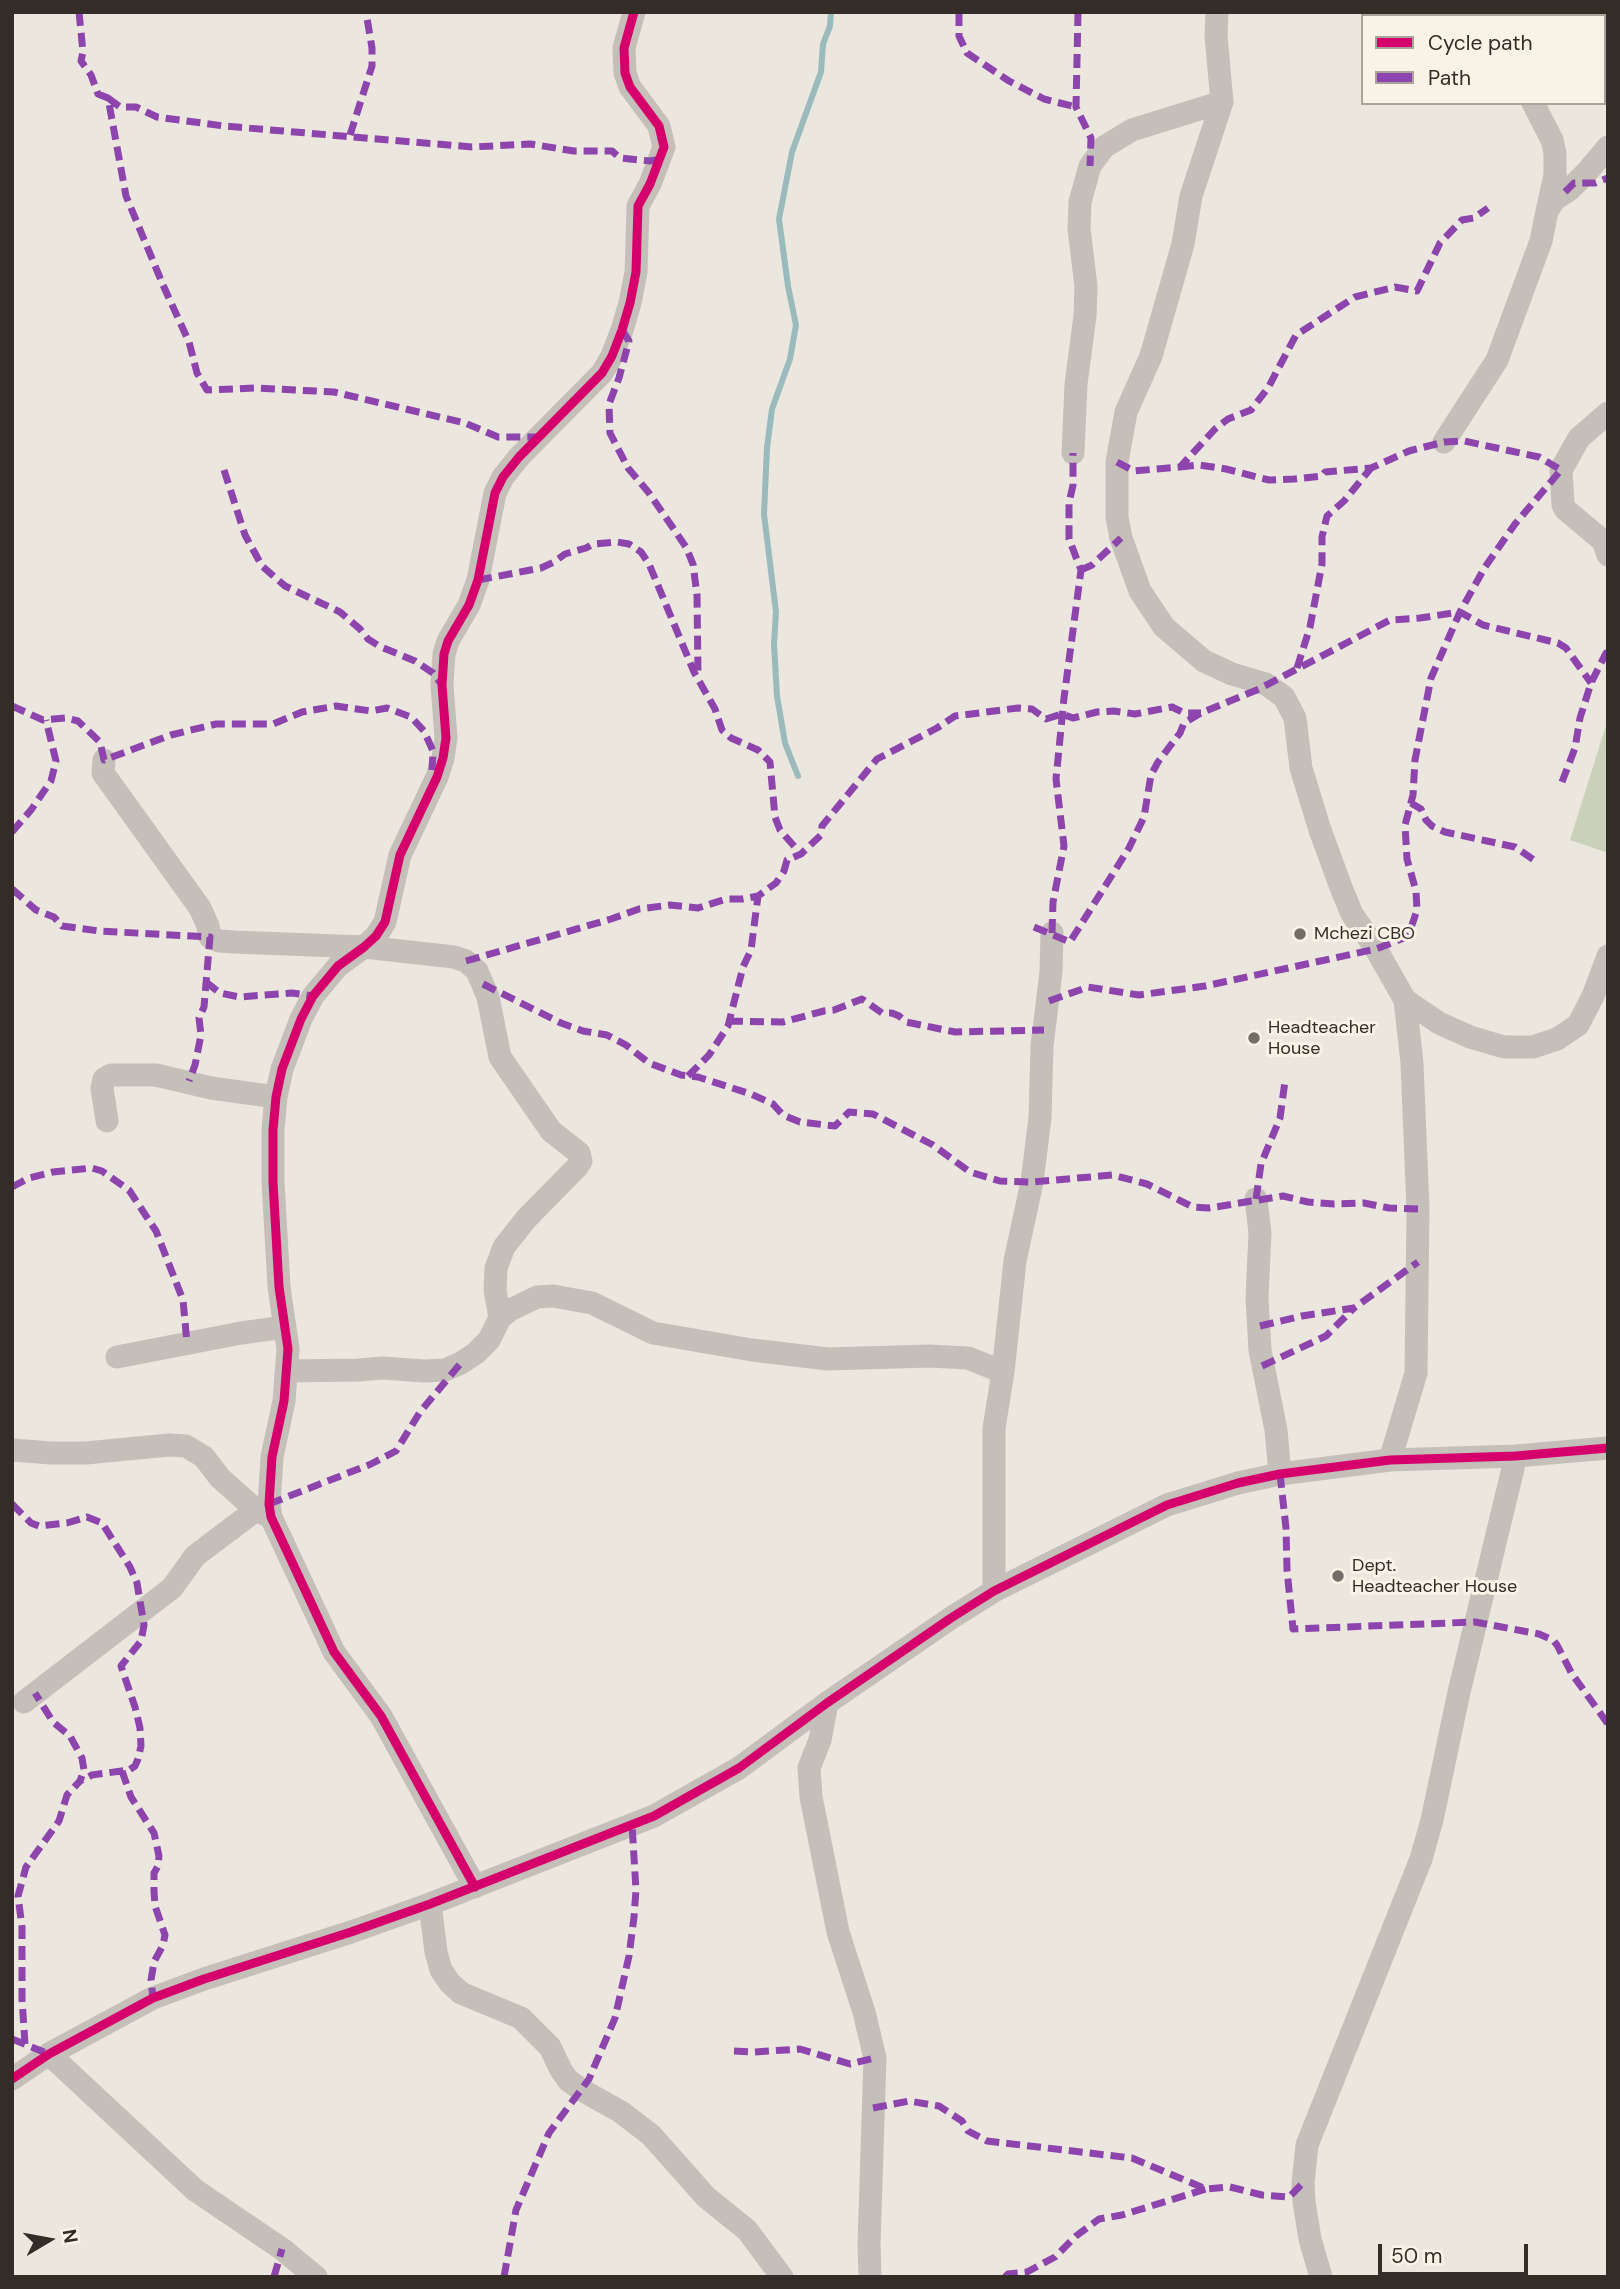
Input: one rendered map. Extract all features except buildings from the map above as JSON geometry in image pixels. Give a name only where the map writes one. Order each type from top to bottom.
[{"type":"street","points":[[24,1702],[172,1588],[195,1556],[264,1514],[269,1504],[272,1457],[284,1401],[287,1371],[273,1182],[276,1097],[282,1069],[313,996],[338,966],[376,936],[385,922],[400,855],[443,758],[446,738],[442,685],[444,654],[478,580],[495,494],[503,477],[519,457],[602,373],[612,356],[631,303],[636,272],[638,206],[650,184],[664,147],[659,125],[630,87],[625,74],[624,48],[634,12]]},
{"type":"street","points":[[1217,12],[1216,36],[1222,102],[1191,196],[1183,244],[1151,356],[1126,412],[1117,462],[1117,517],[1121,538],[1140,590],[1164,627],[1204,661],[1232,674],[1266,684],[1284,696],[1295,718],[1301,768],[1342,890],[1358,923],[1405,1000],[1412,1063],[1418,1209],[1416,1373],[1390,1460]]},
{"type":"street","points":[[1073,453],[1076,384],[1086,316],[1086,286],[1079,229],[1080,202],[1090,166],[1104,147],[1132,130],[1222,102]]},
{"type":"street","points":[[1444,442],[1497,360],[1541,241],[1555,175],[1555,153],[1552,140],[1534,105]]},
{"type":"street","points":[[1548,211],[1555,199],[1577,182],[1608,147]]},
{"type":"street","points":[[1608,413],[1579,438],[1561,470],[1563,505],[1603,541],[1608,555]]},
{"type":"street","points":[[104,760],[103,773],[200,908],[210,937],[219,941],[364,947],[454,957],[466,961],[477,971],[488,997],[500,1057],[551,1131],[579,1153],[581,1161],[526,1219],[504,1247],[496,1268],[495,1290],[500,1318]]},
{"type":"street","points":[[994,1591],[994,1428],[1015,1261],[1032,1182],[1040,1118],[1042,1046],[1051,972],[1052,933]]},
{"type":"street","points":[[1405,1000],[1438,1023],[1470,1037],[1504,1047],[1533,1047],[1557,1039],[1578,1025],[1593,996],[1608,956]]},
{"type":"street","points":[[107,1121],[102,1088],[104,1079],[111,1075],[156,1075],[211,1088],[276,1097]]},
{"type":"street","points":[[1256,1199],[1260,1233],[1257,1298],[1260,1350],[1276,1430],[1280,1474]]},
{"type":"street","points":[[287,1371],[383,1368],[444,1370],[477,1353],[489,1340],[500,1318],[510,1310],[537,1297],[554,1296],[593,1303],[653,1333],[752,1350],[828,1359],[929,1356],[968,1358],[1003,1372]]},
{"type":"street","points":[[117,1357],[285,1327]]},
{"type":"street","points":[[12,1450],[74,1453],[169,1445],[186,1446],[204,1457],[220,1478],[264,1514],[334,1652],[381,1716],[475,1887]]},
{"type":"street","points":[[12,2079],[48,2054],[153,1998],[430,1904],[654,1816],[739,1768],[827,1703],[994,1591],[1167,1505],[1238,1483],[1280,1474],[1390,1460],[1516,1456],[1608,1448]]},
{"type":"street","points":[[1321,2277],[1310,2239],[1304,2202],[1307,2145],[1377,1973],[1432,1820],[1464,1668],[1516,1456]]},
{"type":"street","points":[[827,1703],[820,1740],[809,1768],[811,1797],[838,1932],[864,2012],[875,2058],[870,2277]]},
{"type":"street","points":[[430,1904],[436,1952],[441,1970],[450,1983],[461,1993],[521,2018],[550,2046],[568,2080],[621,2112],[651,2135],[706,2197],[747,2230],[782,2277]]},
{"type":"street","points":[[48,2054],[195,2190],[282,2249],[316,2277]]},
{"type":"green space","points":[[1608,719],[1608,853],[1570,840]]},
{"type":"waterway","points":[[798,776],[785,743],[777,696],[774,644],[776,612],[764,514],[772,409],[790,359],[796,325],[779,219],[792,152],[821,72],[823,44],[830,26],[831,12]]},
{"type":"marked path","points":[[79,12],[83,52],[81,61],[91,75],[98,94],[108,98],[126,196],[189,342],[197,373],[207,390],[256,388],[334,392],[465,423],[498,437],[538,437]]},
{"type":"marked path","points":[[350,135],[372,66],[366,12]]},
{"type":"marked path","points":[[959,12],[959,36],[967,53],[1009,81],[1044,99],[1076,107]]},
{"type":"marked path","points":[[1078,12],[1076,107],[1091,138],[1090,166]]},
{"type":"marked path","points":[[108,98],[120,107],[136,107],[157,117],[224,126],[472,147],[530,144],[574,151],[612,151],[620,158],[650,161],[661,159]]},
{"type":"marked path","points":[[1565,192],[1574,183],[1595,183],[1608,178]]},
{"type":"marked path","points":[[1117,462],[1134,471],[1180,467],[1215,429],[1228,419],[1251,410],[1268,388],[1296,335],[1355,297],[1395,287],[1417,291],[1440,243],[1462,220],[1474,218],[1488,208]]},
{"type":"marked path","points":[[622,330],[629,341],[609,404],[610,433],[628,468],[649,493],[686,547],[693,564],[697,595],[698,674]]},
{"type":"marked path","points":[[1049,1001],[1088,987],[1139,995],[1205,986],[1376,949],[1404,938],[1417,910],[1416,891],[1407,859],[1405,825],[1413,795],[1415,760],[1431,678],[1460,612],[1485,567],[1515,524],[1561,470],[1539,457],[1464,441],[1444,442],[1409,451],[1371,468],[1325,472],[1322,476],[1294,479],[1269,480],[1199,465],[1180,467]]},
{"type":"marked path","points":[[1052,933],[1053,902],[1064,846],[1056,779],[1081,570],[1069,539],[1073,453]]},
{"type":"marked path","points":[[1297,668],[1310,627],[1322,564],[1322,537],[1327,516],[1344,501],[1371,468]]},
{"type":"marked path","points":[[224,470],[245,535],[262,566],[285,586],[340,612],[379,646],[415,661],[433,673],[442,685]]},
{"type":"marked path","points":[[1081,570],[1092,565],[1121,538]]},
{"type":"marked path","points":[[478,580],[541,568],[565,554],[593,544],[617,542],[629,544],[641,552],[649,564],[694,672],[715,709],[722,730],[731,738],[758,750],[770,762],[775,817],[780,830],[801,854]]},
{"type":"marked path","points":[[1034,927],[1070,942],[1129,848],[1144,817],[1151,775],[1184,723],[1259,689],[1390,620],[1460,612],[1483,625],[1558,643],[1566,648],[1591,683]]},
{"type":"marked path","points":[[1562,782],[1575,748],[1580,718],[1591,683],[1608,653]]},
{"type":"marked path","points":[[12,706],[43,720],[66,718],[78,721],[100,742],[104,760],[171,735],[216,724],[273,724],[302,712],[336,706],[371,711],[387,708],[411,717],[424,731],[433,751],[432,770]]},
{"type":"marked path","points":[[466,961],[639,909],[670,905],[698,908],[726,899],[758,896],[776,883],[787,860],[801,854],[821,835],[822,826],[877,759],[955,716],[1018,708],[1032,709],[1046,719],[1062,714],[1073,718],[1097,712],[1135,714],[1172,707],[1184,713],[1201,713]]},
{"type":"marked path","points":[[12,832],[51,781],[56,761],[46,720]]},
{"type":"marked path","points":[[1411,803],[1421,809],[1432,826],[1445,832],[1515,847],[1534,860]]},
{"type":"marked path","points":[[12,889],[36,910],[54,917],[62,926],[99,931],[210,937],[204,1007],[199,1018],[201,1035],[189,1081]]},
{"type":"marked path","points":[[688,1076],[709,1055],[728,1026],[743,967],[751,950],[758,896]]},
{"type":"marked path","points":[[206,982],[220,993],[239,997],[292,993],[313,996]]},
{"type":"marked path","points":[[483,984],[561,1023],[583,1031],[607,1035],[626,1045],[649,1063],[681,1075],[698,1077],[751,1094],[773,1104],[783,1115],[800,1122],[835,1126],[849,1112],[873,1114],[933,1145],[970,1172],[1000,1181],[1032,1182],[1113,1175],[1147,1184],[1193,1207],[1209,1208],[1283,1196],[1308,1202],[1364,1203],[1389,1208],[1418,1209]]},
{"type":"marked path","points":[[729,1021],[783,1022],[834,1010],[862,999],[882,1013],[892,1013],[906,1022],[955,1032],[1044,1030]]},
{"type":"marked path","points":[[1256,1199],[1261,1164],[1280,1118],[1285,1081]]},
{"type":"marked path","points":[[12,1187],[29,1178],[53,1172],[92,1168],[102,1171],[129,1190],[156,1231],[183,1300],[187,1343]]},
{"type":"marked path","points":[[1260,1326],[1354,1308],[1418,1262]]},
{"type":"marked path","points":[[1262,1366],[1326,1336],[1354,1308]]},
{"type":"marked path","points":[[269,1504],[371,1464],[396,1451],[420,1412],[461,1363]]},
{"type":"marked path","points":[[1280,1474],[1293,1629],[1475,1622],[1539,1634],[1553,1640],[1557,1645],[1572,1674],[1608,1724]]},
{"type":"marked path","points":[[12,1504],[31,1523],[39,1526],[67,1523],[87,1517],[102,1523],[137,1583],[144,1625],[141,1641],[121,1666],[140,1728],[141,1746],[138,1759],[135,1766],[129,1770],[92,1775],[80,1781]]},
{"type":"marked path","points":[[25,2044],[22,1927],[18,1896],[26,1867],[59,1821],[67,1795],[80,1781],[84,1770],[82,1758],[70,1736],[53,1722],[35,1693]]},
{"type":"marked path","points":[[122,1771],[131,1797],[154,1833],[159,1856],[154,1873],[155,1906],[165,1935],[154,1962],[151,1980],[153,1998]]},
{"type":"marked path","points":[[504,2277],[516,2210],[549,2133],[589,2079],[615,2018],[629,1956],[634,1917],[636,1890],[632,1824]]},
{"type":"marked path","points":[[12,2039],[49,2054]]},
{"type":"marked path","points":[[734,2051],[800,2049],[850,2064],[875,2058]]},
{"type":"marked path","points":[[873,2108],[909,2101],[939,2106],[962,2121],[968,2131],[987,2141],[1132,2158],[1206,2189],[1230,2187],[1262,2195],[1289,2197],[1303,2183]]},
{"type":"marked path","points":[[1005,2277],[1008,2274],[1027,2272],[1055,2257],[1076,2236],[1099,2219],[1122,2215],[1206,2189]]},
{"type":"marked path","points":[[274,2277],[282,2249]]},
{"type":"cycle path","points":[[475,1887],[381,1716],[334,1652],[271,1517],[269,1504],[272,1457],[284,1401],[288,1349],[279,1287],[273,1130],[282,1069],[301,1019],[313,996],[338,966],[376,936],[385,922],[400,855],[437,777],[446,738],[442,685],[444,654],[448,641],[469,605],[478,580],[495,493],[503,477],[519,457],[602,373],[622,330],[636,272],[638,206],[650,184],[664,147],[659,126],[630,87],[625,73],[624,48],[634,12]]},
{"type":"cycle path","points":[[12,2079],[49,2054],[153,1998],[430,1904],[654,1816],[739,1768],[827,1703],[994,1591],[1167,1505],[1238,1483],[1280,1474],[1390,1460],[1516,1456],[1608,1448]]},
{"type":"place","name":"Mchezi CBO","points":[[1300,934]]},
{"type":"place","name":"Headteacher House","points":[[1254,1038]]},
{"type":"place","name":"Dept. Headteacher House","points":[[1338,1576]]}]
